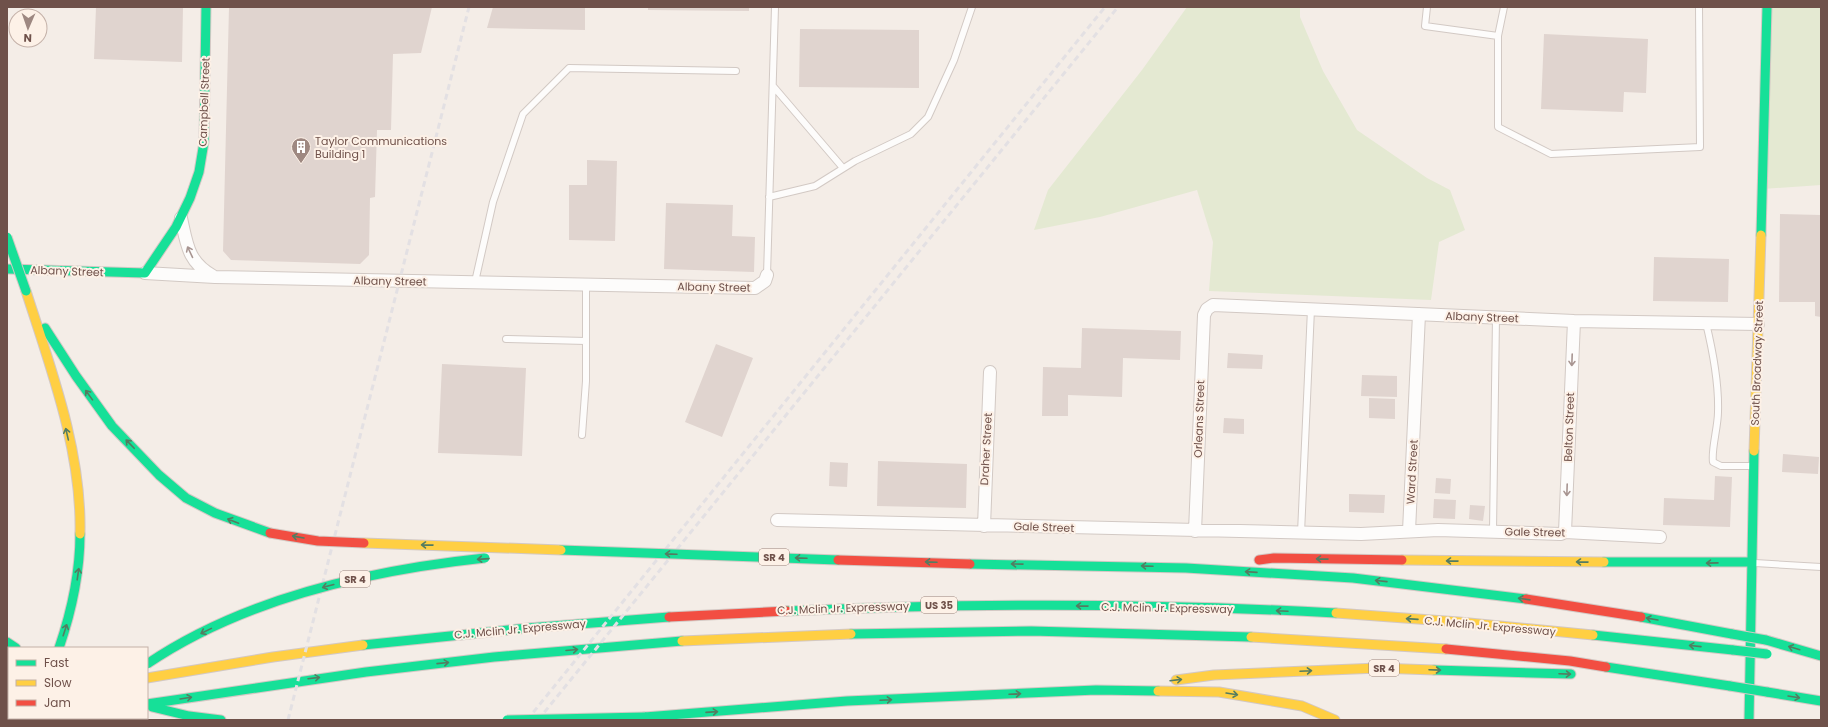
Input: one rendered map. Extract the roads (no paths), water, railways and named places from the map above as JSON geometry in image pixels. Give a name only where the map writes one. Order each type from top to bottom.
[{"type":"main road","name":"Campbell Street","points":[[146,273],[181,218],[190,198],[198,172],[204,142],[206,7]]},
{"type":"main road","name":"South Broadway Street","points":[[1749,720],[1751,562],[1767,7]]},
{"type":"main road","points":[[7,237],[60,401],[75,472],[79,509],[80,560],[70,612],[59,647]]},
{"type":"main road","name":"Albany Street","points":[[7,269],[146,273]]},
{"type":"main road","points":[[26,292],[47,332],[112,426],[159,475],[186,498],[215,513],[270,533],[351,544],[478,546],[578,551]]},
{"type":"main road","name":"SR 4","points":[[148,663],[161,654],[209,629],[260,608],[309,591],[360,578],[463,560],[578,551],[970,564],[1186,568],[1353,578],[1475,592],[1605,611],[1766,640],[1821,656]]},
{"type":"main road","points":[[1252,561],[1274,558],[1672,563],[1751,562]]},
{"type":"main road","points":[[1186,568],[1237,562]]},
{"type":"main road","name":"C.J. Mclin Jr. Expressway","points":[[148,678],[229,663],[321,651],[570,623],[761,611],[988,605],[1184,607],[1365,615],[1511,626],[1770,654]]},
{"type":"main road","points":[[148,705],[296,681],[494,657],[660,642],[914,632],[1039,631],[1283,638],[1475,651],[1570,661],[1821,701]]},
{"type":"main road","points":[[1790,657],[1821,660]]},
{"type":"main road","name":"SR 4","points":[[631,720],[645,717],[847,702],[1096,690],[1214,675],[1378,668],[1578,674]]},
{"type":"main road","points":[[1594,675],[1673,677]]},
{"type":"main road","points":[[1096,690],[1219,692],[1302,706],[1335,720]]},
{"type":"main road","points":[[148,705],[189,716],[221,720]]},
{"type":"main road","points":[[507,720],[645,717]]},
{"type":"street","points":[[181,218],[188,249],[195,262],[203,270],[214,277]]},
{"type":"street","name":"Albany Street","points":[[146,273],[214,277],[755,288],[765,281],[767,275]]},
{"type":"street","name":"Albany Street","points":[[1207,309],[1213,305],[1574,321],[1758,324]]},
{"type":"street","name":"Orleans Street","points":[[1194,531],[1204,315],[1207,309]]},
{"type":"street","name":"Ward Street","points":[[1409,531],[1419,314]]},
{"type":"street","name":"Belton Street","points":[[1565,532],[1574,321]]},
{"type":"street","name":"Draher Street","points":[[984,526],[990,372]]},
{"type":"street","name":"Gale Street","points":[[776,520],[1306,533]]},
{"type":"street","points":[[1306,533],[1361,534],[1409,531]]},
{"type":"street","name":"Gale Street","points":[[1409,531],[1562,534],[1565,532],[1660,537]]},
{"type":"lane","points":[[767,275],[775,7]]},
{"type":"lane","points":[[769,197],[815,186],[855,161],[911,134],[928,117],[954,60],[972,7]]},
{"type":"lane","points":[[1427,7],[1425,26],[1498,36]]},
{"type":"lane","points":[[1504,7],[1498,36],[1498,127],[1551,154],[1700,147],[1699,7]]},
{"type":"lane","points":[[474,282],[493,202],[523,114],[569,68],[736,71]]},
{"type":"lane","points":[[773,86],[843,168]]},
{"type":"lane","points":[[582,435],[586,341],[586,285]]},
{"type":"lane","points":[[1306,533],[1311,309]]},
{"type":"lane","points":[[1493,532],[1496,317]]},
{"type":"lane","points":[[1706,323],[1712,350],[1718,397],[1718,430],[1712,456],[1713,462],[1722,466],[1754,466]]},
{"type":"lane","points":[[506,339],[586,341]]},
{"type":"lane","points":[[1751,562],[1821,567]]},
{"type":"railway","points":[[288,720],[469,7]]},
{"type":"railway","points":[[527,720],[1105,7]]},
{"type":"railway","points":[[538,720],[1118,7]]},
{"type":"place","name":"Taylor Communications Building 1","points":[[301,164]]}]
